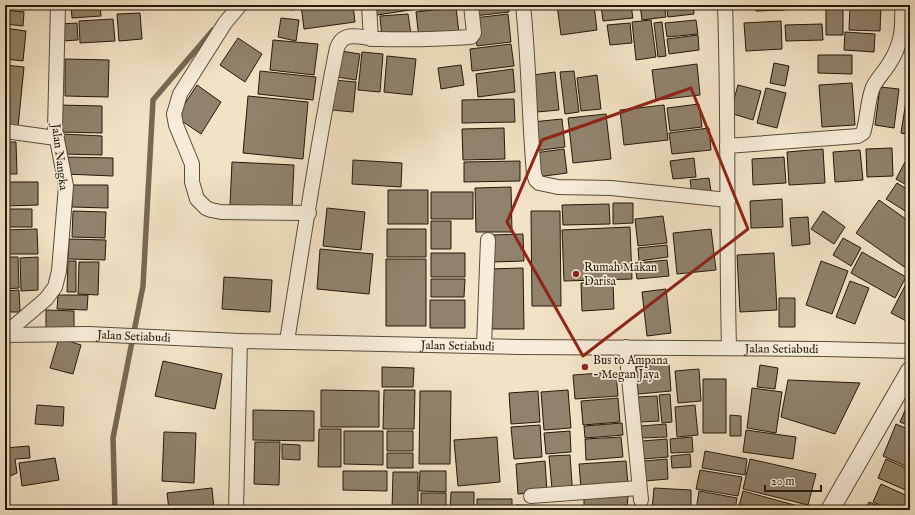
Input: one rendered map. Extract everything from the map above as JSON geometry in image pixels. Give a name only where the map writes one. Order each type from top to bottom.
[{"type":"street","name":"Jalan Nangka","points":[[5,334],[46,299],[52,292],[58,276],[66,186],[56,138],[58,5]]},
{"type":"street","points":[[240,5],[225,23],[201,60],[180,94],[175,106],[174,118],[192,164],[194,191],[201,204],[211,210],[220,212],[308,213]]},
{"type":"street","points":[[368,5],[371,39]]},
{"type":"street","points":[[287,341],[323,117],[337,48],[346,37],[351,36],[371,39],[427,40],[471,37],[474,33],[471,5]]},
{"type":"street","points":[[523,5],[528,66],[529,107],[534,174],[536,180],[543,185],[558,187],[611,188],[728,200]]},
{"type":"street","points":[[725,5],[728,200],[727,299],[729,348]]},
{"type":"street","points":[[727,146],[858,136],[863,133],[870,96],[874,86],[897,50],[901,39],[902,5]]},
{"type":"street","points":[[5,131],[56,138]]},
{"type":"street","points":[[484,346],[488,240]]},
{"type":"street","name":"Jalan Setiabudi","points":[[5,334],[88,334],[240,341],[484,346],[910,351]]},
{"type":"street","points":[[236,510],[240,341]]},
{"type":"street","points":[[531,496],[640,494],[626,347]]},
{"type":"street","points":[[830,510],[908,377]]},
{"type":"highlighted area","points":[[691,88],[748,229],[583,356],[507,222],[542,140]]},
{"type":"building","points":[[5,5],[25,5],[25,10],[5,8]]},
{"type":"building","points":[[71,5],[100,5],[101,16],[72,18]]},
{"type":"building","points":[[105,5],[135,5],[135,7],[105,9]]},
{"type":"building","points":[[280,5],[293,5],[293,10],[279,8]]},
{"type":"building","points":[[301,5],[353,5],[355,22],[304,29]]},
{"type":"building","points":[[375,5],[416,5],[417,9],[377,15]]},
{"type":"building","points":[[420,5],[456,5],[456,6],[421,10]]},
{"type":"building","points":[[473,5],[508,5],[509,12],[474,16]]},
{"type":"building","points":[[557,5],[594,5],[597,30],[561,35]]},
{"type":"building","points":[[601,5],[631,5],[633,18],[603,21]]},
{"type":"building","points":[[640,5],[664,5],[666,17],[642,20]]},
{"type":"building","points":[[666,5],[693,5],[694,14],[668,17]]},
{"type":"building","points":[[755,5],[785,5],[785,10],[756,11]]},
{"type":"building","points":[[850,5],[881,5],[880,31],[849,30]]},
{"type":"building","points":[[456,7],[459,33],[419,39],[416,12]]},
{"type":"building","points":[[826,8],[843,8],[843,35],[826,35]]},
{"type":"building","points":[[5,10],[24,12],[23,26],[5,24]]},
{"type":"building","points":[[140,13],[142,39],[119,41],[117,14]]},
{"type":"building","points":[[408,14],[411,35],[382,38],[380,16]]},
{"type":"building","points":[[508,14],[511,42],[477,46],[474,18]]},
{"type":"building","points":[[281,18],[299,20],[296,41],[278,37]]},
{"type":"building","points":[[113,19],[115,41],[80,43],[79,21]]},
{"type":"building","points":[[651,20],[656,57],[636,60],[632,22]]},
{"type":"building","points":[[696,20],[698,34],[667,37],[665,23]]},
{"type":"building","points":[[781,21],[782,49],[746,51],[744,23]]},
{"type":"building","points":[[662,22],[666,56],[658,57],[654,23]]},
{"type":"building","points":[[77,23],[78,40],[62,41],[61,24]]},
{"type":"building","points":[[630,23],[632,43],[610,45],[607,25]]},
{"type":"building","points":[[822,24],[823,40],[786,41],[785,25]]},
{"type":"building","points":[[5,28],[26,31],[23,61],[5,59]]},
{"type":"building","points":[[845,32],[875,34],[874,52],[844,50]]},
{"type":"building","points":[[698,35],[699,50],[669,54],[667,39]]},
{"type":"building","points":[[238,38],[262,54],[245,82],[220,65]]},
{"type":"building","points":[[273,40],[318,44],[314,75],[270,70]]},
{"type":"building","points":[[511,44],[514,66],[472,71],[470,49]]},
{"type":"building","points":[[341,51],[360,54],[356,80],[337,77]]},
{"type":"building","points":[[362,52],[383,54],[380,92],[358,90]]},
{"type":"building","points":[[818,55],[852,55],[852,74],[818,73]]},
{"type":"building","points":[[387,56],[416,59],[412,95],[384,92]]},
{"type":"building","points":[[65,59],[109,60],[108,97],[65,96]]},
{"type":"building","points":[[774,63],[789,66],[785,86],[770,83]]},
{"type":"building","points":[[697,64],[700,95],[656,100],[652,70]]},
{"type":"building","points":[[5,65],[24,67],[18,127],[5,126]]},
{"type":"building","points":[[461,65],[464,85],[441,89],[438,68]]},
{"type":"building","points":[[513,69],[515,92],[478,97],[476,74]]},
{"type":"building","points":[[910,69],[910,92],[907,92]]},
{"type":"building","points":[[260,71],[316,77],[313,100],[258,94]]},
{"type":"building","points":[[574,71],[579,112],[565,114],[560,72]]},
{"type":"building","points":[[555,72],[559,110],[537,112],[533,75]]},
{"type":"building","points":[[597,75],[601,109],[581,111],[577,78]]},
{"type":"building","points":[[334,80],[356,82],[353,112],[332,110]]},
{"type":"building","points":[[852,83],[855,125],[822,127],[819,85]]},
{"type":"building","points":[[197,85],[221,102],[201,134],[176,117]]},
{"type":"building","points":[[738,85],[761,91],[753,120],[730,113]]},
{"type":"building","points":[[880,87],[899,89],[894,128],[875,125]]},
{"type":"building","points":[[766,88],[786,93],[777,128],[757,123]]},
{"type":"building","points":[[248,96],[308,102],[303,159],[243,153]]},
{"type":"building","points":[[514,99],[515,122],[462,123],[462,100]]},
{"type":"building","points":[[906,101],[910,102],[910,135],[901,133]]},
{"type":"building","points":[[699,104],[702,127],[670,131],[667,108]]},
{"type":"building","points":[[59,105],[102,106],[102,133],[58,132]]},
{"type":"building","points":[[664,105],[668,140],[624,145],[620,110]]},
{"type":"building","points":[[606,114],[611,159],[573,163],[568,118]]},
{"type":"building","points":[[562,119],[565,147],[535,151],[532,122]]},
{"type":"building","points":[[504,128],[505,159],[463,160],[462,129]]},
{"type":"building","points":[[709,128],[711,150],[672,154],[669,133]]},
{"type":"building","points":[[63,134],[102,136],[102,155],[62,154]]},
{"type":"building","points":[[5,142],[16,142],[17,174],[5,174]]},
{"type":"building","points":[[892,148],[893,176],[867,177],[866,149]]},
{"type":"building","points":[[564,149],[567,173],[537,177],[534,153]]},
{"type":"building","points":[[823,149],[825,183],[789,185],[787,152]]},
{"type":"building","points":[[860,150],[863,180],[835,182],[833,152]]},
{"type":"building","points":[[65,157],[113,158],[113,176],[65,174]]},
{"type":"building","points":[[784,157],[786,183],[753,185],[752,159]]},
{"type":"building","points":[[694,158],[696,177],[673,179],[670,161]]},
{"type":"building","points":[[353,160],[402,163],[401,187],[352,184]]},
{"type":"building","points":[[520,161],[520,181],[464,182],[464,162]]},
{"type":"building","points":[[232,162],[294,165],[292,208],[230,205]]},
{"type":"building","points":[[905,162],[910,164],[910,187],[896,179]]},
{"type":"building","points":[[709,178],[711,191],[692,193],[690,180]]},
{"type":"building","points":[[5,182],[38,182],[38,205],[5,206]]},
{"type":"building","points":[[897,183],[910,191],[910,214],[886,199]]},
{"type":"building","points":[[72,185],[108,185],[108,208],[72,207]]},
{"type":"building","points":[[511,187],[512,232],[476,232],[475,188]]},
{"type":"building","points":[[388,190],[428,190],[428,224],[388,224]]},
{"type":"building","points":[[431,192],[473,192],[473,219],[431,219]]},
{"type":"building","points":[[782,199],[783,227],[751,228],[750,201]]},
{"type":"building","points":[[879,200],[910,222],[910,271],[856,233]]},
{"type":"building","points":[[613,203],[633,203],[633,223],[613,224]]},
{"type":"building","points":[[609,204],[610,224],[563,225],[562,205]]},
{"type":"building","points":[[327,208],[365,212],[361,250],[323,246]]},
{"type":"building","points":[[5,209],[32,209],[32,227],[5,227]]},
{"type":"building","points":[[73,211],[106,212],[105,238],[72,237]]},
{"type":"building","points":[[531,211],[560,211],[561,306],[532,306]]},
{"type":"building","points":[[823,211],[845,227],[834,244],[811,229]]},
{"type":"building","points":[[663,216],[667,243],[638,246],[635,219]]},
{"type":"building","points":[[808,217],[810,244],[792,246],[790,218]]},
{"type":"building","points":[[431,221],[451,221],[451,249],[431,249]]},
{"type":"building","points":[[630,227],[632,279],[564,281],[562,230]]},
{"type":"building","points":[[37,229],[38,254],[5,254],[5,230]]},
{"type":"building","points":[[387,229],[426,229],[426,257],[387,257]]},
{"type":"building","points":[[711,229],[716,270],[677,274],[673,233]]},
{"type":"building","points":[[523,234],[524,261],[492,262],[491,235]]},
{"type":"building","points":[[843,238],[861,248],[851,266],[833,255]]},
{"type":"building","points":[[69,239],[106,240],[105,260],[68,259]]},
{"type":"building","points":[[667,245],[668,257],[639,261],[638,248]]},
{"type":"building","points":[[320,249],[373,254],[369,294],[317,289]]},
{"type":"building","points":[[862,252],[906,277],[895,298],[851,273]]},
{"type":"building","points":[[431,253],[465,253],[465,277],[431,277]]},
{"type":"building","points":[[774,253],[777,310],[740,312],[737,255]]},
{"type":"building","points":[[5,257],[18,257],[19,288],[5,289]]},
{"type":"building","points":[[38,257],[38,290],[21,291],[20,258]]},
{"type":"building","points":[[386,259],[426,259],[426,326],[386,326]]},
{"type":"building","points":[[667,260],[669,276],[637,279],[635,263]]},
{"type":"building","points":[[68,261],[76,261],[76,292],[67,292]]},
{"type":"building","points":[[821,261],[848,271],[832,314],[806,305]]},
{"type":"building","points":[[79,262],[99,262],[98,295],[78,294]]},
{"type":"building","points":[[523,268],[524,329],[489,329],[488,269]]},
{"type":"building","points":[[224,277],[272,280],[270,312],[222,309]]},
{"type":"building","points":[[910,278],[910,323],[891,313]]},
{"type":"building","points":[[431,279],[465,279],[464,297],[431,297]]},
{"type":"building","points":[[850,281],[869,288],[855,324],[836,317]]},
{"type":"building","points":[[613,282],[614,309],[582,311],[581,283]]},
{"type":"building","points":[[666,289],[671,333],[647,336],[642,292]]},
{"type":"building","points":[[19,290],[20,312],[5,312],[5,291]]},
{"type":"building","points":[[58,295],[88,295],[87,310],[57,309]]},
{"type":"building","points":[[779,298],[795,298],[795,327],[779,327]]},
{"type":"building","points":[[430,300],[465,300],[465,328],[430,328]]},
{"type":"building","points":[[46,310],[74,311],[74,329],[46,329]]},
{"type":"building","points":[[59,338],[81,345],[73,374],[50,368]]},
{"type":"building","points":[[163,361],[222,374],[215,409],[155,396]]},
{"type":"building","points":[[669,364],[671,391],[638,394],[636,367]]},
{"type":"building","points":[[760,365],[778,368],[775,389],[757,387]]},
{"type":"building","points":[[382,367],[414,368],[413,387],[382,387]]},
{"type":"building","points":[[699,369],[701,401],[678,403],[675,371]]},
{"type":"building","points":[[616,372],[618,396],[575,399],[573,375]]},
{"type":"building","points":[[703,379],[726,379],[726,433],[703,433]]},
{"type":"building","points":[[788,380],[860,383],[835,434],[781,417]]},
{"type":"building","points":[[752,388],[782,392],[776,433],[747,428]]},
{"type":"building","points":[[321,390],[379,391],[379,427],[321,427]]},
{"type":"building","points":[[384,390],[415,390],[414,429],[383,429]]},
{"type":"building","points":[[568,390],[571,428],[544,430],[541,392]]},
{"type":"building","points":[[420,391],[451,391],[450,464],[419,464]]},
{"type":"building","points":[[538,391],[540,422],[511,424],[509,393]]},
{"type":"building","points":[[670,394],[672,422],[662,423],[659,395]]},
{"type":"building","points":[[657,396],[659,421],[640,422],[638,397]]},
{"type":"building","points":[[618,398],[620,422],[583,425],[581,401]]},
{"type":"building","points":[[910,399],[910,426],[900,422]]},
{"type":"building","points":[[37,405],[64,407],[63,426],[35,424]]},
{"type":"building","points":[[695,405],[698,435],[677,437],[675,407]]},
{"type":"building","points":[[253,410],[314,411],[314,441],[253,440]]},
{"type":"building","points":[[730,415],[741,416],[741,436],[730,436]]},
{"type":"building","points":[[622,423],[623,435],[585,438],[584,426]]},
{"type":"building","points":[[666,424],[667,437],[642,438],[641,426]]},
{"type":"building","points":[[896,424],[910,430],[910,468],[883,456]]},
{"type":"building","points":[[540,425],[542,457],[514,459],[511,427]]},
{"type":"building","points":[[319,429],[341,429],[341,467],[318,467]]},
{"type":"building","points":[[746,430],[796,437],[793,459],[743,452]]},
{"type":"building","points":[[344,431],[383,431],[383,465],[344,464]]},
{"type":"building","points":[[387,431],[413,431],[413,451],[387,451]]},
{"type":"building","points":[[570,431],[571,452],[546,454],[544,433]]},
{"type":"building","points":[[164,432],[196,433],[194,483],[162,481]]},
{"type":"building","points":[[497,437],[500,482],[458,486],[454,440]]},
{"type":"building","points":[[621,437],[623,457],[586,460],[585,439]]},
{"type":"building","points":[[692,437],[693,452],[671,453],[670,439]]},
{"type":"building","points":[[667,439],[668,457],[643,459],[642,441]]},
{"type":"building","points":[[255,442],[280,442],[279,485],[254,484]]},
{"type":"building","points":[[282,444],[300,445],[300,460],[282,459]]},
{"type":"building","points":[[29,446],[30,458],[15,459],[17,473],[8,477],[5,448]]},
{"type":"building","points":[[705,451],[747,459],[745,475],[702,468]]},
{"type":"building","points":[[387,453],[413,453],[413,468],[387,468]]},
{"type":"building","points":[[690,454],[691,467],[672,468],[671,456]]},
{"type":"building","points":[[570,455],[573,498],[553,500],[549,456]]},
{"type":"building","points":[[55,458],[59,480],[22,486],[19,463]]},
{"type":"building","points":[[667,459],[668,479],[645,481],[644,461]]},
{"type":"building","points":[[750,459],[816,474],[808,505],[743,489]]},
{"type":"building","points":[[886,459],[910,470],[910,492],[878,478]]},
{"type":"building","points":[[545,461],[547,492],[518,494],[516,464]]},
{"type":"building","points":[[626,461],[628,485],[581,489],[579,464]]},
{"type":"building","points":[[700,470],[742,477],[738,496],[696,489]]},
{"type":"building","points":[[343,471],[387,471],[387,491],[343,490]]},
{"type":"building","points":[[420,471],[446,471],[446,492],[419,491]]},
{"type":"building","points":[[393,472],[418,472],[418,510],[392,510]]},
{"type":"building","points":[[881,484],[910,497],[910,510],[891,510],[873,502]]},
{"type":"building","points":[[212,488],[214,510],[169,510],[167,493]]},
{"type":"building","points":[[654,488],[691,490],[691,510],[652,510]]},
{"type":"building","points":[[699,491],[737,498],[735,510],[696,510]]},
{"type":"building","points":[[743,491],[798,506],[796,510],[738,510]]},
{"type":"building","points":[[451,492],[474,492],[474,510],[450,510]]},
{"type":"building","points":[[421,493],[446,493],[446,510],[421,510]]},
{"type":"building","points":[[584,494],[628,494],[627,510],[584,510]]},
{"type":"building","points":[[477,499],[512,499],[512,510],[477,510]]},
{"type":"building","points":[[869,502],[888,510],[865,510]]},
{"type":"building","points":[[516,505],[554,506],[554,510],[516,510]]},
{"type":"waterway","points":[[115,510],[113,438],[143,286],[153,100],[213,30]]},
{"type":"place","name":"Rumah Makan Darisa","points":[[576,274]]},
{"type":"place","name":"Bus to Ampana - Megan Jaya","points":[[585,367]]}]
